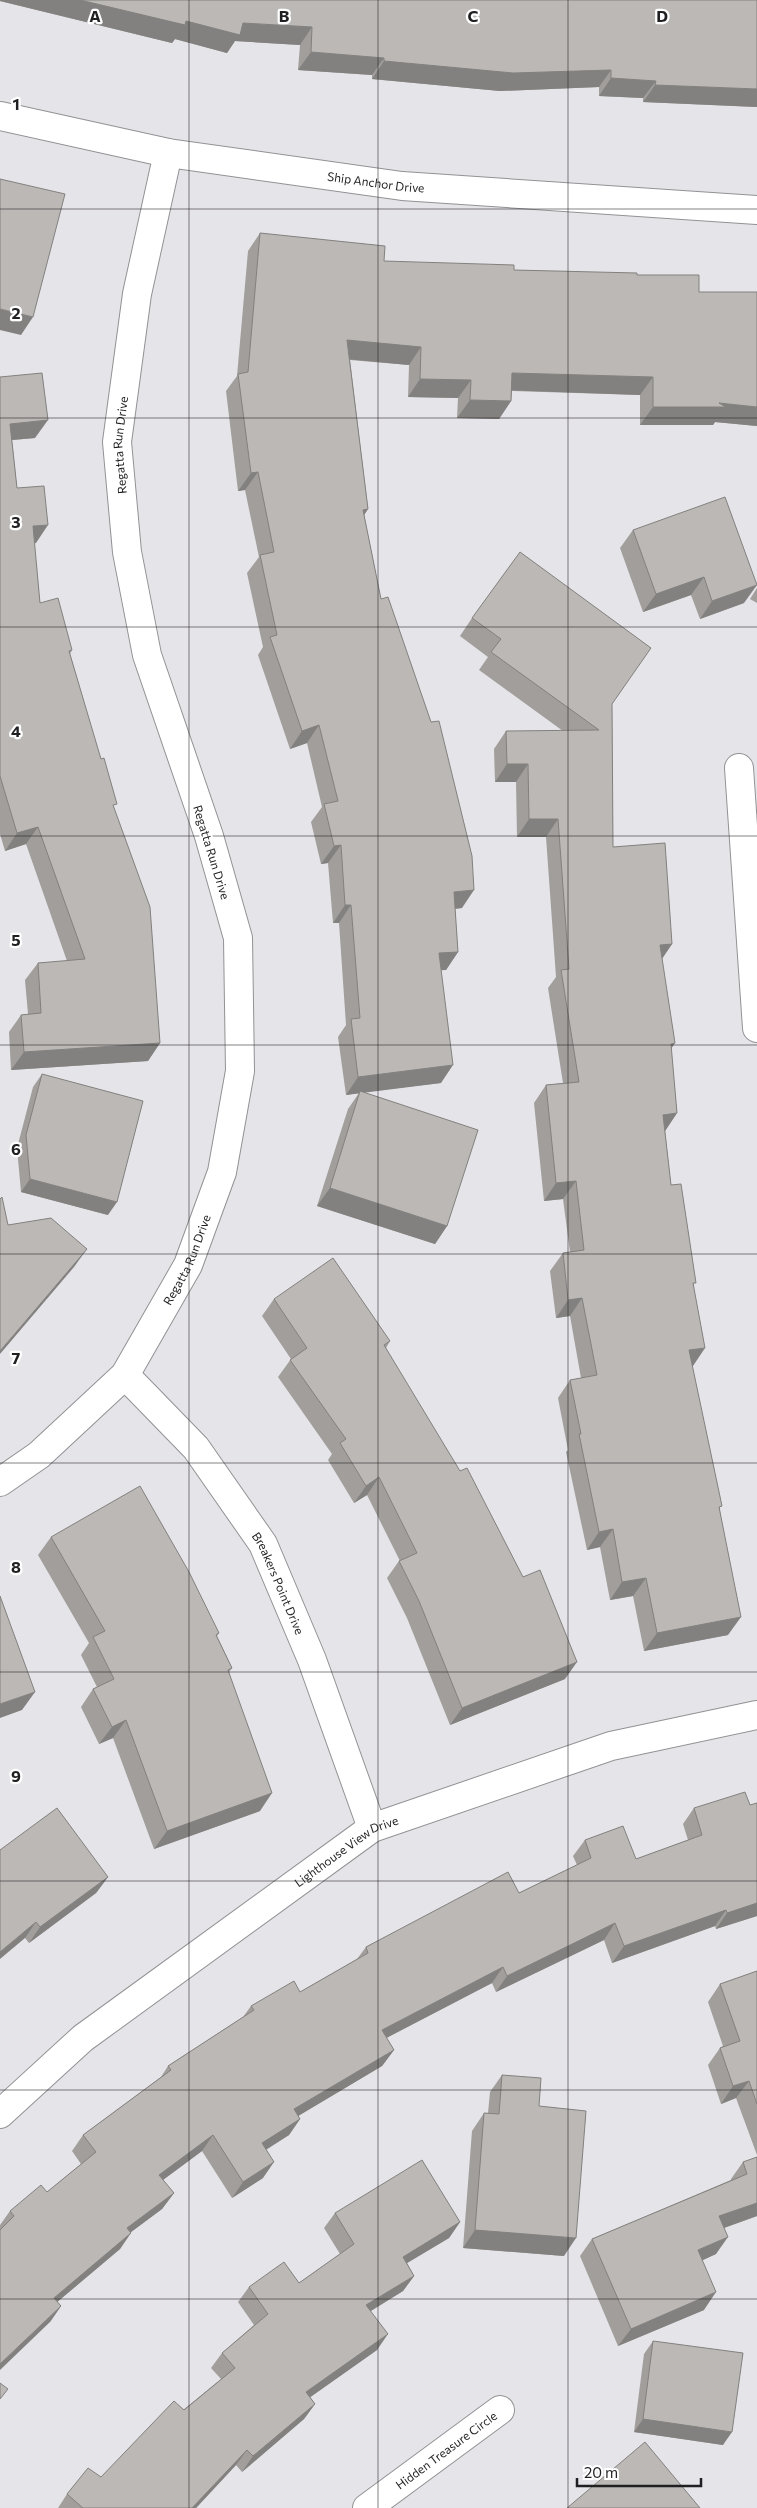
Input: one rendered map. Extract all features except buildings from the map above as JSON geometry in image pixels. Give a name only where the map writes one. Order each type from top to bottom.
[{"type":"street","name":"Ship Anchor Drive","points":[[0,116],[168,153],[402,186],[757,210]]},
{"type":"street","name":"Regatta Run Drive","points":[[0,1482],[39,1455],[125,1375],[188,1265],[222,1172],[240,1071],[238,938],[209,836],[147,655],[127,552],[117,442],[137,294],[168,153]]},
{"type":"street","points":[[739,768],[757,1028]]},
{"type":"street","name":"Breakers Point Drive","points":[[125,1375],[196,1448],[263,1544],[312,1660],[372,1828]]},
{"type":"street","name":"Lighthouse View Drive","points":[[0,2114],[83,2038],[372,1828],[611,1746],[757,1715]]},
{"type":"street","name":"Hidden Treasure Circle","points":[[367,2508],[500,2410]]}]
